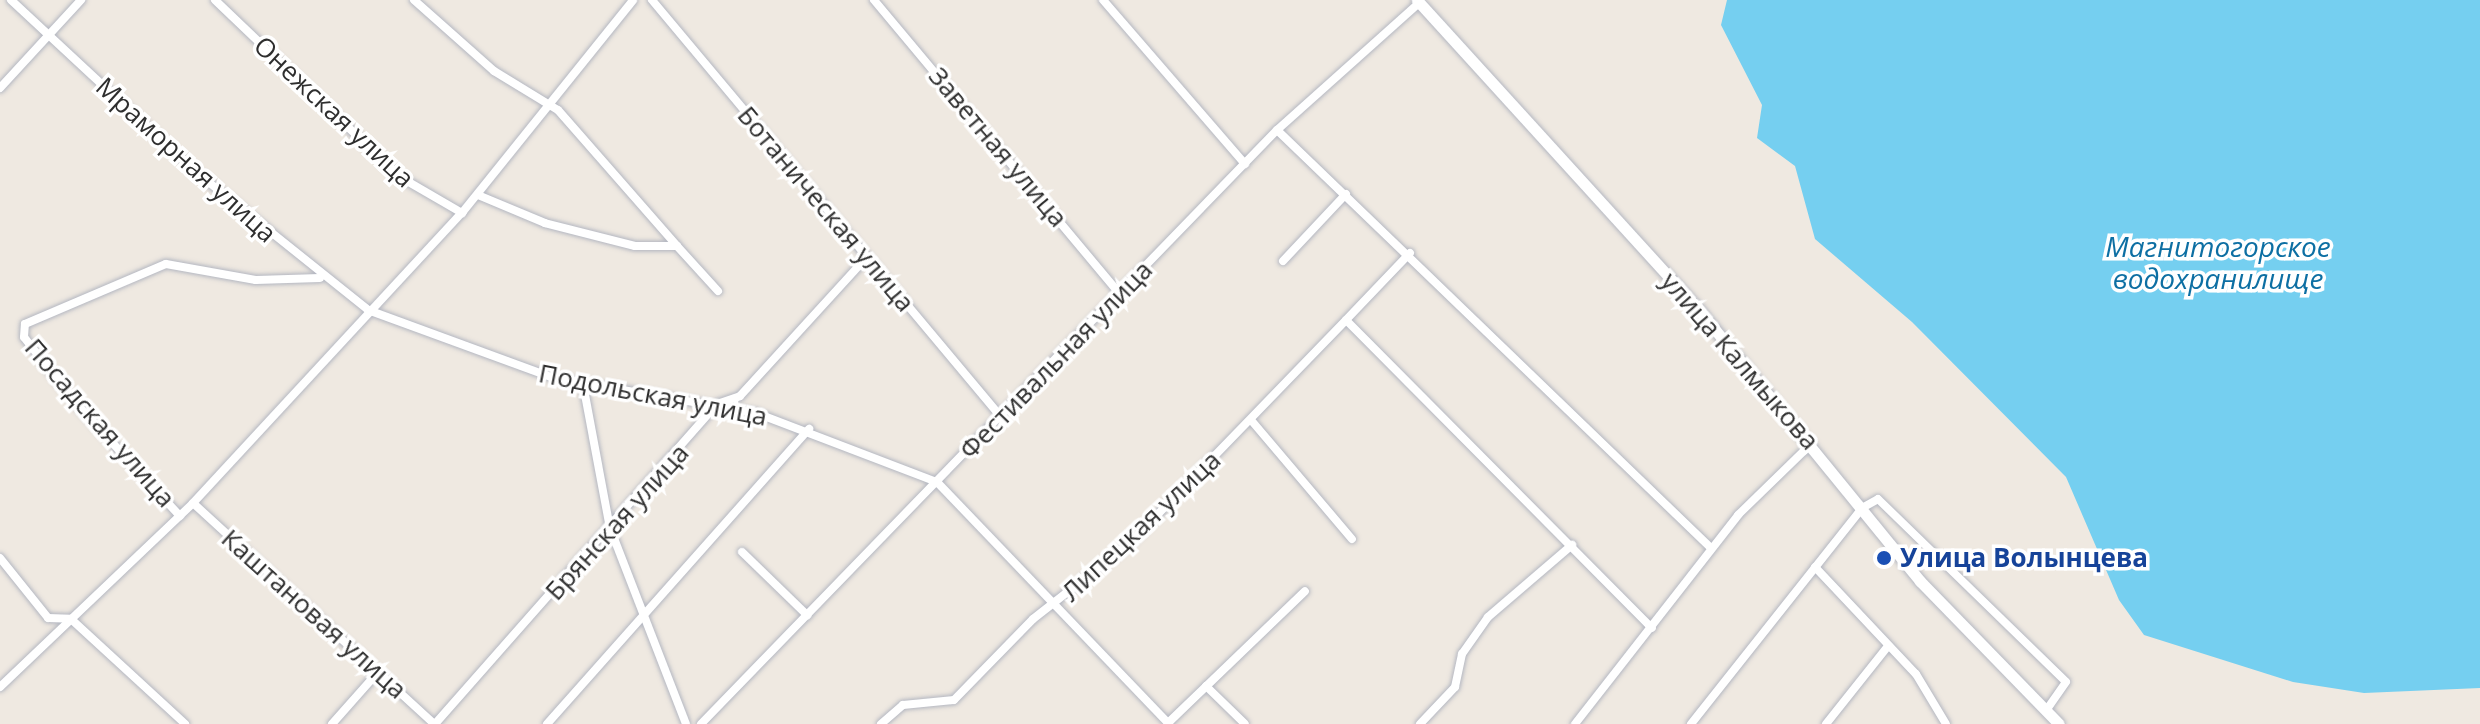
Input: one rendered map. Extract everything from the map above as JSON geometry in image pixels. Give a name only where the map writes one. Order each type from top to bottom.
[{"type":"main road","name":"улица Калмыкова","points":[[1418,1],[1813,443],[1920,581],[2059,724]]},
{"type":"street","name":"Мраморная улица","points":[[11,0],[320,278],[368,310]]},
{"type":"street","points":[[0,88],[81,0]]},
{"type":"street","name":"Онежская улица","points":[[215,0],[400,177],[462,213]]},
{"type":"street","points":[[414,0],[494,71],[547,104],[718,291]]},
{"type":"street","name":"Ботаническая улица","points":[[652,0],[1001,417]]},
{"type":"street","name":"Заветная улица","points":[[874,0],[1121,295]]},
{"type":"street","points":[[1103,0],[1245,164]]},
{"type":"street","name":"Фестивальная улица","points":[[701,724],[1121,295],[1277,130],[1418,1]]},
{"type":"street","points":[[0,687],[193,503],[368,310],[462,213],[627,2]]},
{"type":"street","points":[[1277,130],[1410,253],[1711,548]]},
{"type":"street","points":[[1283,261],[1346,194]]},
{"type":"street","points":[[478,195],[545,223],[635,246],[677,246]]},
{"type":"street","name":"Липецкая улица","points":[[881,724],[903,705],[954,700],[1033,619],[1054,608],[1130,543],[1410,253]]},
{"type":"street","name":"Брянская улица","points":[[435,724],[717,404],[736,400],[866,258]]},
{"type":"street","name":"Посадская улица","points":[[180,516],[74,401],[23,328],[166,264],[256,280],[320,278]]},
{"type":"street","name":"Подольская улица","points":[[368,310],[583,384],[717,404],[809,429],[937,482],[1054,608],[1168,723]]},
{"type":"street","points":[[1346,320],[1652,628]]},
{"type":"street","points":[[583,384],[610,528],[686,724]]},
{"type":"street","points":[[1251,420],[1352,539]]},
{"type":"street","points":[[547,724],[809,429]]},
{"type":"street","points":[[1575,724],[1711,548],[1813,443]]},
{"type":"street","points":[[1691,724],[1862,508],[1882,500],[2066,682],[2046,711]]},
{"type":"street","name":"Каштановая улица","points":[[193,503],[435,724]]},
{"type":"street","points":[[1420,724],[1455,687],[1462,654],[1488,617],[1572,545]]},
{"type":"street","points":[[742,552],[807,615]]},
{"type":"street","points":[[0,558],[48,618],[71,619],[185,724]]},
{"type":"street","points":[[1815,567],[1924,684],[1946,724]]},
{"type":"street","points":[[1168,723],[1305,591]]},
{"type":"street","points":[[1826,724],[1888,646]]},
{"type":"street","points":[[332,724],[378,672]]},
{"type":"street","points":[[1206,686],[1245,724]]},
{"type":"water","name":"Магнитогорское водохранилище","points":[[1727,0],[2480,0],[2480,688],[2364,693],[2293,682],[2144,635],[2119,600],[2066,477],[1912,322],[1815,239],[1795,166],[1757,138],[1762,105],[1721,25]]},
{"type":"place","name":"Улица Волынцева","points":[[1884,558]]}]
